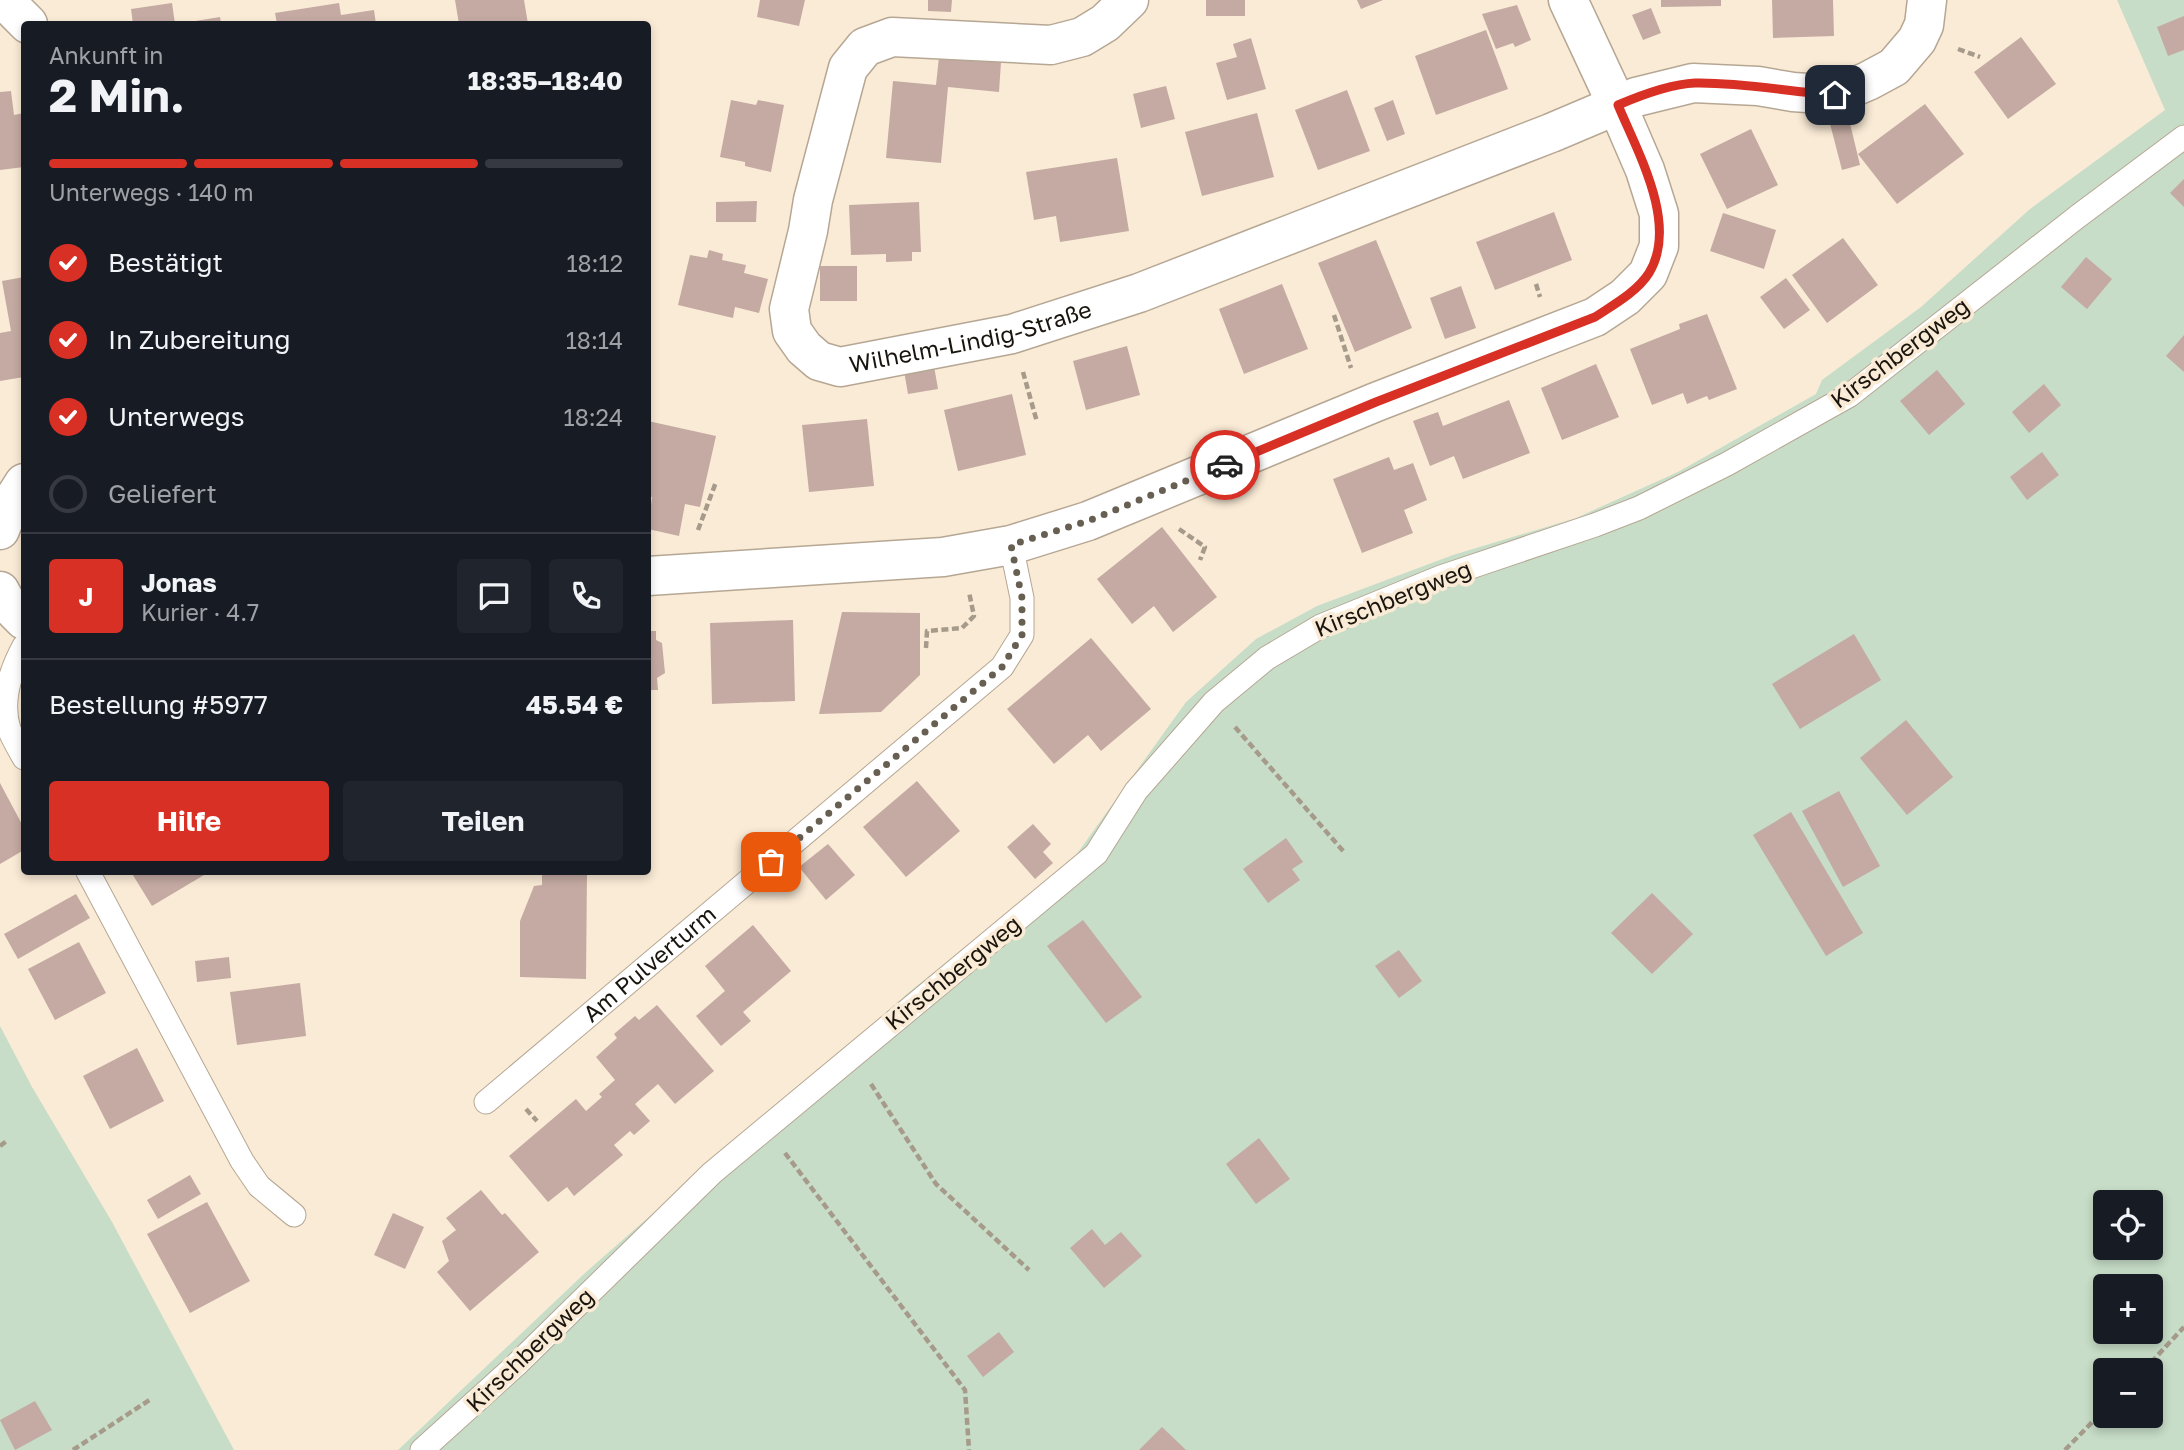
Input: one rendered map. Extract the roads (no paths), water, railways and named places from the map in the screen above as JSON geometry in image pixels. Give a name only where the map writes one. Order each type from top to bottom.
[{"type":"street","points":[[4,0],[25,21]]},
{"type":"street","name":"Wilhelm-Lindig-Straße","points":[[1129,0],[1105,23],[1082,37],[1051,45],[892,37],[865,47],[848,68],[813,200],[789,309],[792,331],[803,348],[819,361],[840,368],[1012,334],[1139,293],[1216,264],[1636,97],[1693,83],[1758,86],[1835,95],[1894,67],[1917,40],[1924,25],[1927,0]]},
{"type":"street","points":[[651,576],[943,556],[1011,545],[1088,521],[1376,402],[1595,317],[1625,297],[1648,274],[1659,246],[1659,214],[1645,170],[1618,105],[1568,0]]},
{"type":"street","points":[[0,530],[10,505],[21,488]]},
{"type":"street","points":[[0,591],[6,602],[21,617]]},
{"type":"lane","name":"Kirschbergweg","points":[[422,1450],[516,1365],[712,1172],[1096,855],[1136,792],[1214,702],[1267,658],[1321,626],[1441,577],[1595,526],[1639,508],[1727,464],[1850,395],[2184,137]]},
{"type":"lane","name":"Am Pulverturm","points":[[486,1102],[1002,667],[1022,635],[1022,598],[1011,545]]},
{"type":"lane","points":[[21,652],[5,698],[8,728],[21,752]]},
{"type":"lane","points":[[90,875],[242,1161],[259,1185],[294,1215]]}]
